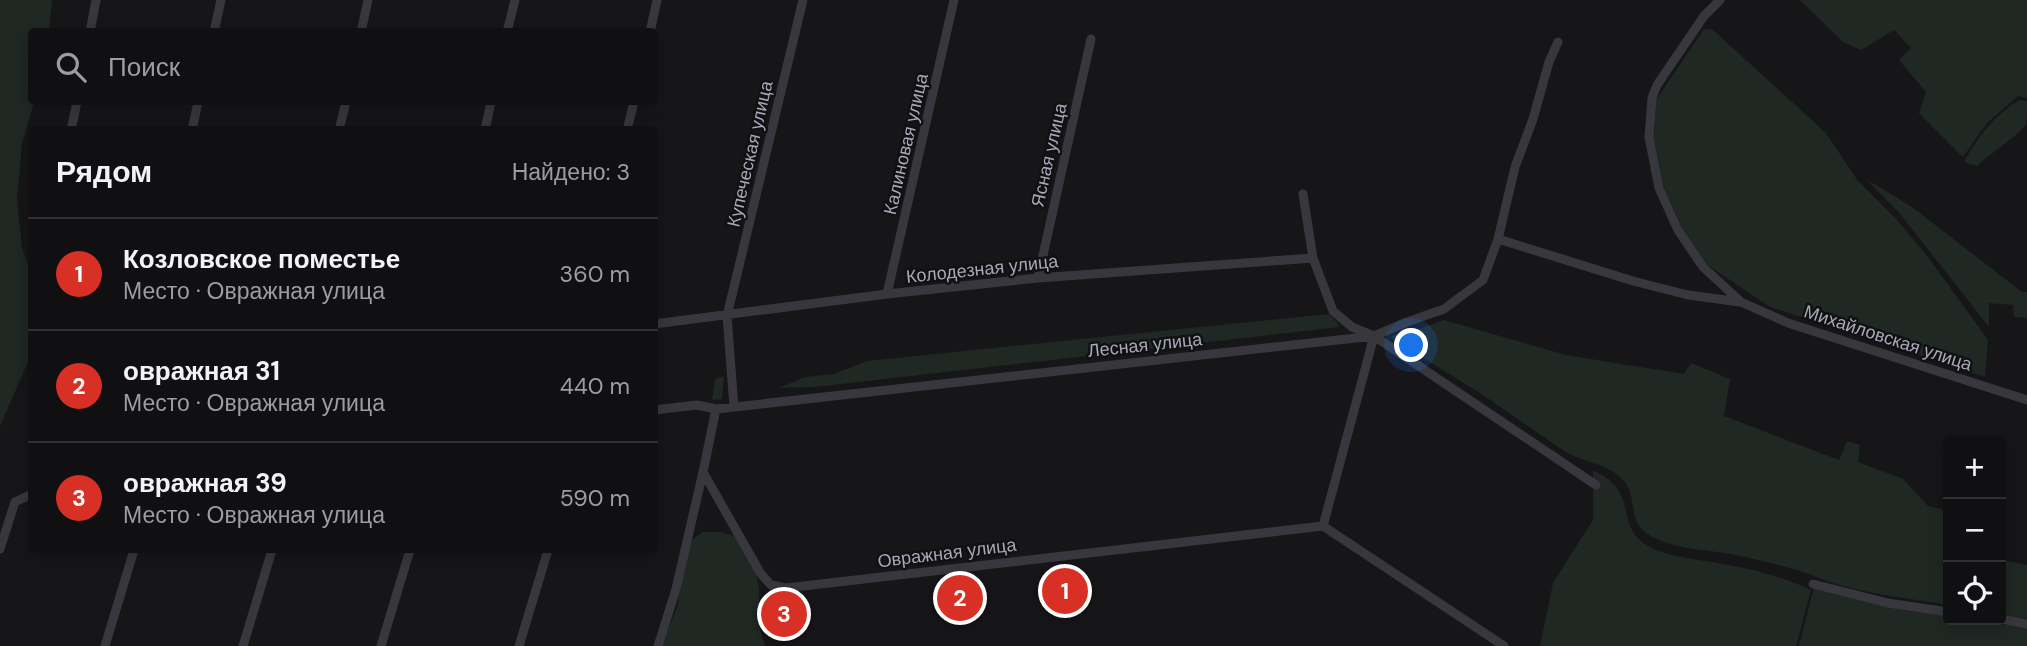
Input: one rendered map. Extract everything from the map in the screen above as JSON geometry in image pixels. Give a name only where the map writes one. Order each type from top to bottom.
[{"type":"street","points":[[91,28],[96,0]]},
{"type":"street","points":[[215,28],[221,0]]},
{"type":"street","points":[[362,28],[368,0]]},
{"type":"street","points":[[508,28],[515,0]]},
{"type":"street","points":[[651,28],[657,0]]},
{"type":"street","name":"Купеческая улица","points":[[734,407],[727,316],[803,0]]},
{"type":"street","name":"Калиновая улица","points":[[887,294],[954,0]]},
{"type":"street","name":"Михайловская улица","points":[[1720,0],[1704,16],[1657,85],[1652,99],[1649,136],[1659,188],[1678,230],[1703,267],[1741,302]]},
{"type":"street","name":"Ясная улица","points":[[1038,278],[1091,38]]},
{"type":"street","points":[[1374,336],[1444,309],[1483,280],[1498,239],[1515,167],[1558,42]]},
{"type":"street","points":[[72,126],[76,105]]},
{"type":"street","points":[[193,126],[197,105]]},
{"type":"street","points":[[341,126],[345,105]]},
{"type":"street","points":[[486,126],[490,105]]},
{"type":"street","points":[[629,126],[633,105]]},
{"type":"street","points":[[1303,194],[1313,258],[1332,311],[1352,327],[1374,336],[1596,485]]},
{"type":"street","name":"Михайловская улица","points":[[1498,239],[1633,281],[1688,295],[1741,302],[1788,323],[2027,400]]},
{"type":"street","name":"Колодезная улица","points":[[658,324],[1038,278],[1313,258]]},
{"type":"street","points":[[1374,336],[1323,526],[1504,646]]},
{"type":"street","name":"Лесная улица","points":[[658,410],[697,405],[716,409],[1374,336]]},
{"type":"street","points":[[658,646],[676,589],[716,409]]},
{"type":"street","name":"Овражная улица","points":[[703,472],[761,575],[771,585],[786,588],[1323,526]]},
{"type":"street","points":[[0,549],[15,502],[28,496]]},
{"type":"street","points":[[105,646],[133,553]]},
{"type":"street","points":[[243,646],[271,553]]},
{"type":"street","points":[[381,646],[409,553]]},
{"type":"street","points":[[519,646],[547,553]]},
{"type":"street","points":[[1813,584],[1888,603],[1943,611]]},
{"type":"street","points":[[2006,621],[2027,624]]},
{"type":"shaded area","points":[[0,0],[52,0],[49,28],[28,28],[28,105],[33,105],[22,144],[17,199],[22,248],[28,264],[28,362],[0,426]]},
{"type":"shaded area","points":[[1800,0],[2027,0],[2027,98],[2018,96],[1987,123],[1963,157],[1919,113],[1926,92],[1899,60],[1911,48],[1894,30],[1861,50],[1843,42]]},
{"type":"shaded area","points":[[1704,29],[1713,30],[1826,133],[1858,181],[1897,220],[1928,257],[1988,340],[1985,377],[1770,307],[1706,264],[1683,229],[1663,185],[1654,138],[1656,100]]},
{"type":"shaded area","points":[[2019,100],[2027,101],[2026,124],[2023,128],[1977,166],[1964,162],[1987,127]]},
{"type":"shaded area","points":[[1866,179],[1912,207],[2022,292],[2027,292],[2027,318],[2014,317],[2013,305],[1989,303],[1989,327],[1901,215]]},
{"type":"shaded area","points":[[1328,314],[1339,327],[815,387],[779,388],[805,377],[834,374],[867,361]]},
{"type":"shaded area","points":[[1444,320],[1566,355],[1684,374],[1691,363],[1730,379],[1724,416],[1839,460],[1847,441],[1860,445],[1858,462],[1903,479],[1928,506],[1943,510],[1943,604],[1856,589],[1784,566],[1733,554],[1674,545],[1651,536],[1638,525],[1628,488],[1619,476],[1605,467],[1567,453],[1480,393],[1391,338],[1393,335]]},
{"type":"shaded area","points":[[724,376],[722,399],[712,400],[715,379]]},
{"type":"shaded area","points":[[1593,471],[1608,479],[1617,488],[1631,529],[1648,546],[1673,555],[1765,573],[1811,590],[1796,646],[1540,646],[1553,583],[1593,520]]},
{"type":"shaded area","points":[[703,532],[721,532],[734,536],[742,545],[756,573],[760,630],[765,646],[661,646],[678,605],[683,566],[692,540]]},
{"type":"shaded area","points":[[2006,561],[2027,565],[2027,619],[2006,616]]},
{"type":"shaded area","points":[[1815,583],[1886,606],[1943,615],[1943,625],[2006,625],[2027,628],[2027,646],[1799,646]]},
{"type":"place","name":"Козловское поместье","points":[[1065,591]]},
{"type":"place","name":"овражная 31","points":[[960,598]]},
{"type":"place","name":"овражная 39","points":[[784,614]]}]
